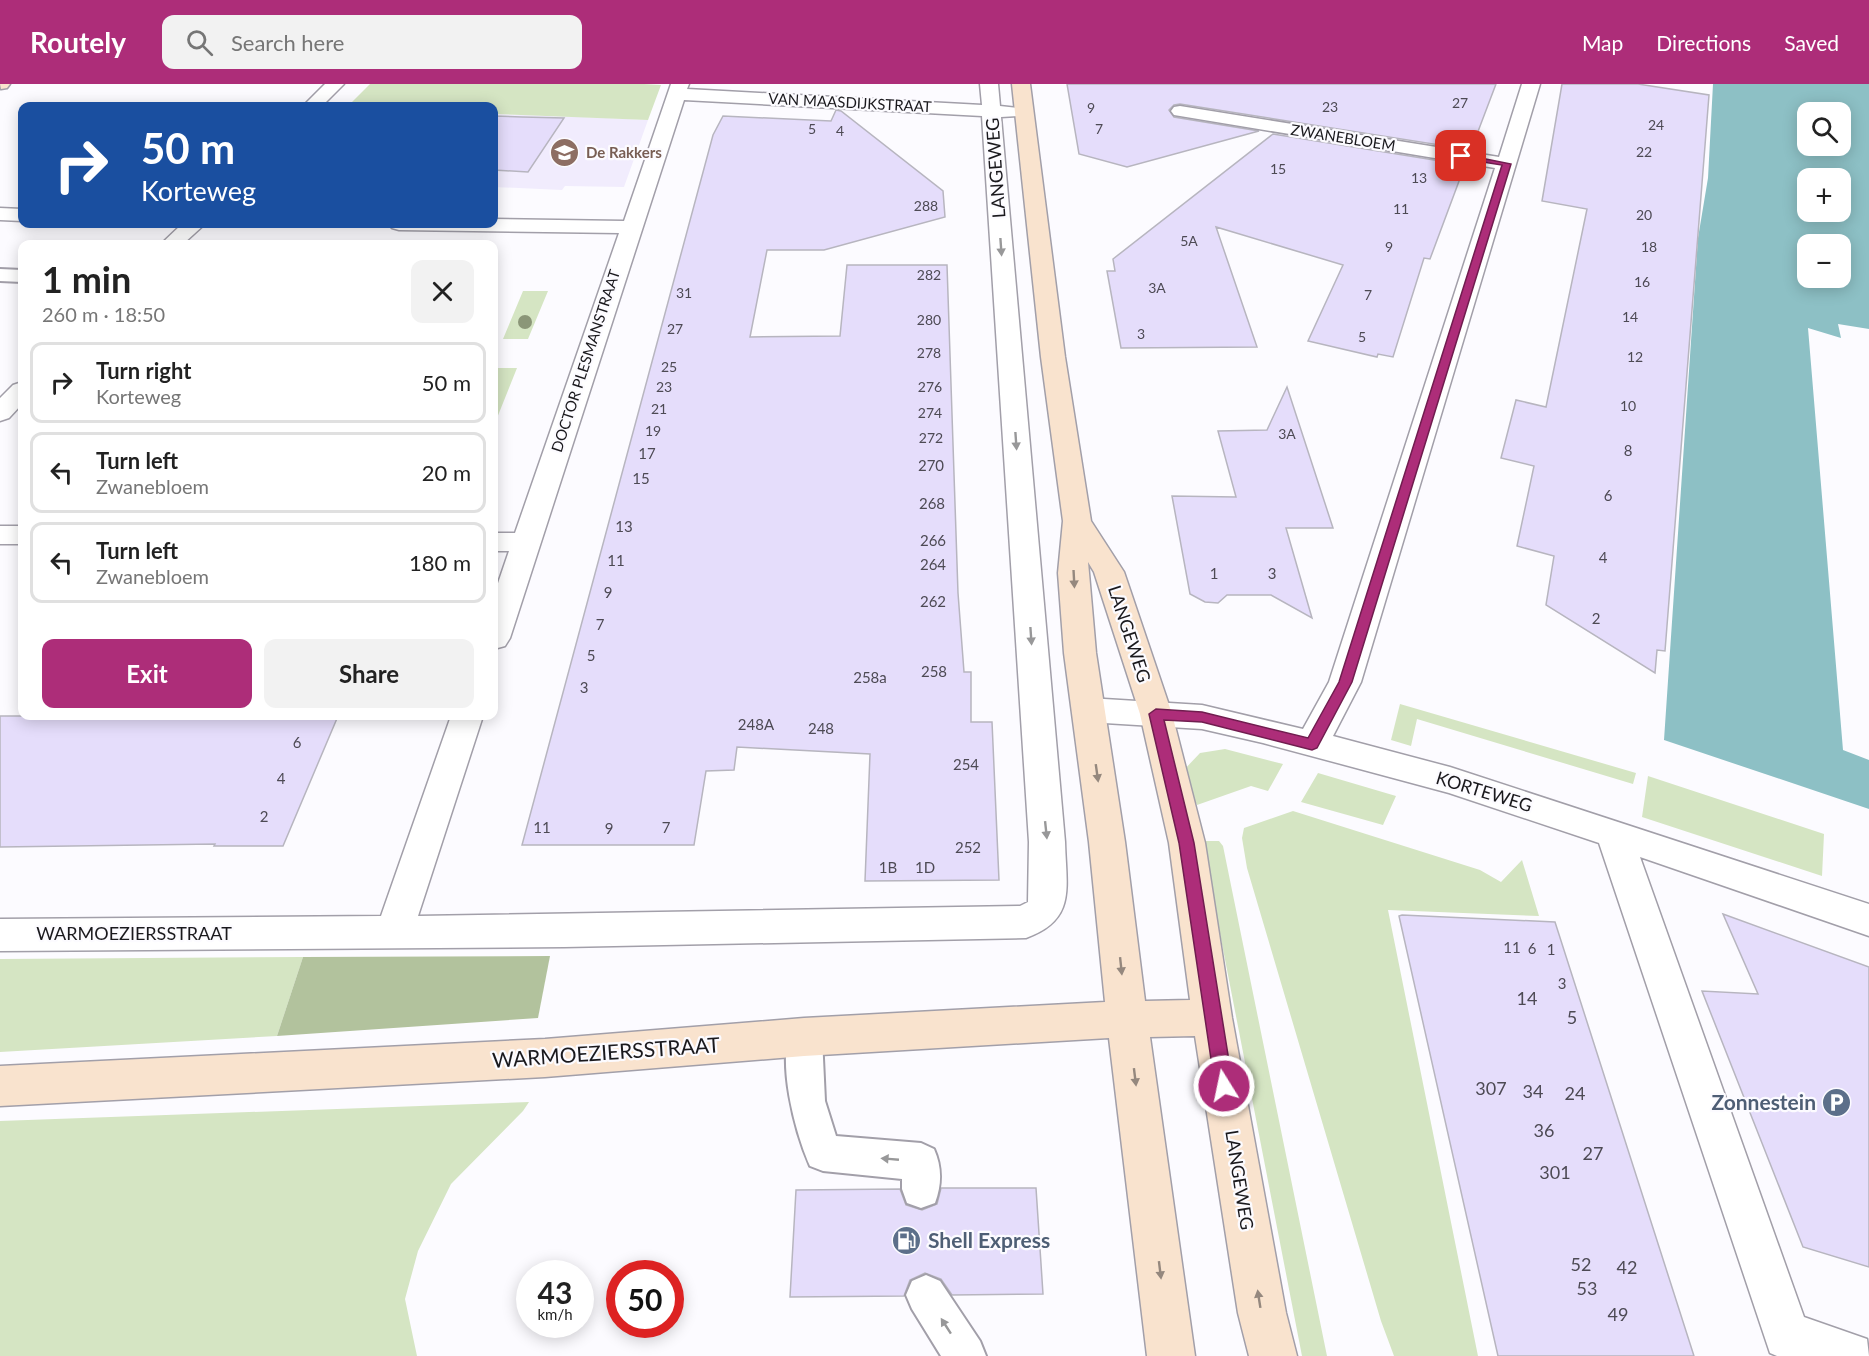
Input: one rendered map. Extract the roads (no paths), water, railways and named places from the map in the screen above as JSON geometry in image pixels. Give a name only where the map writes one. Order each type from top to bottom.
[{"type":"main road","name":"LANGEWEG","points":[[1021,84],[1053,357],[1077,521],[1073,573],[1088,710],[1107,842],[1127,1019],[1171,1356]]},
{"type":"main road","name":"LANGEWEG","points":[[1077,521],[1109,572],[1156,714],[1187,843],[1212,1018],[1262,1313],[1273,1356]]},
{"type":"main road","name":"WARMOEZIERSSTRAAT","points":[[0,1086],[545,1058],[804,1037],[1127,1019],[1212,1018]]},
{"type":"street","points":[[316,102],[335,84]]},
{"type":"street","points":[[1312,744],[1345,682],[1532,84]]},
{"type":"street","name":"VAN MAASDIJKSTRAAT","points":[[678,89],[990,97],[1024,113]]},
{"type":"street","name":"DOCTOR PLESMANSTRAAT","points":[[498,626],[678,89]]},
{"type":"street","name":"LANGEWEG","points":[[990,97],[1047,842],[1048,899]]},
{"type":"street","name":"ZWANEBLOEM","points":[[1180,111],[1507,164]]},
{"type":"street","points":[[0,214],[18,215]]},
{"type":"street","points":[[498,225],[630,227]]},
{"type":"street","points":[[176,240],[189,228]]},
{"type":"street","points":[[0,413],[18,394]]},
{"type":"street","points":[[0,535],[18,535]]},
{"type":"street","points":[[498,542],[526,542]]},
{"type":"street","name":"KORTEWEG","points":[[1088,710],[1202,717],[1450,780],[1869,920]]},
{"type":"street","points":[[394,932],[466,720]]},
{"type":"street","points":[[1614,833],[1787,1335],[1850,1356]]},
{"type":"street","name":"WARMOEZIERSSTRAAT","points":[[0,935],[394,932],[1026,922],[1041,913],[1048,899]]},
{"type":"lane","points":[[0,275],[18,276]]},
{"type":"lane","points":[[804,1037],[807,1101],[823,1153],[921,1162],[921,1189]]},
{"type":"lane","points":[[926,1296],[965,1356]]},
{"type":"water","points":[[1713,84],[1869,84],[1869,329],[1838,324],[1841,338],[1808,328],[1843,750],[1869,760],[1869,809],[1664,740],[1698,238],[1708,178]]},
{"type":"place","name":"De Rakkers","points":[[565,153]]},
{"type":"place","name":"Zonnestein","points":[[1837,1103]]},
{"type":"place","name":"Shell Express","points":[[907,1241]]}]
